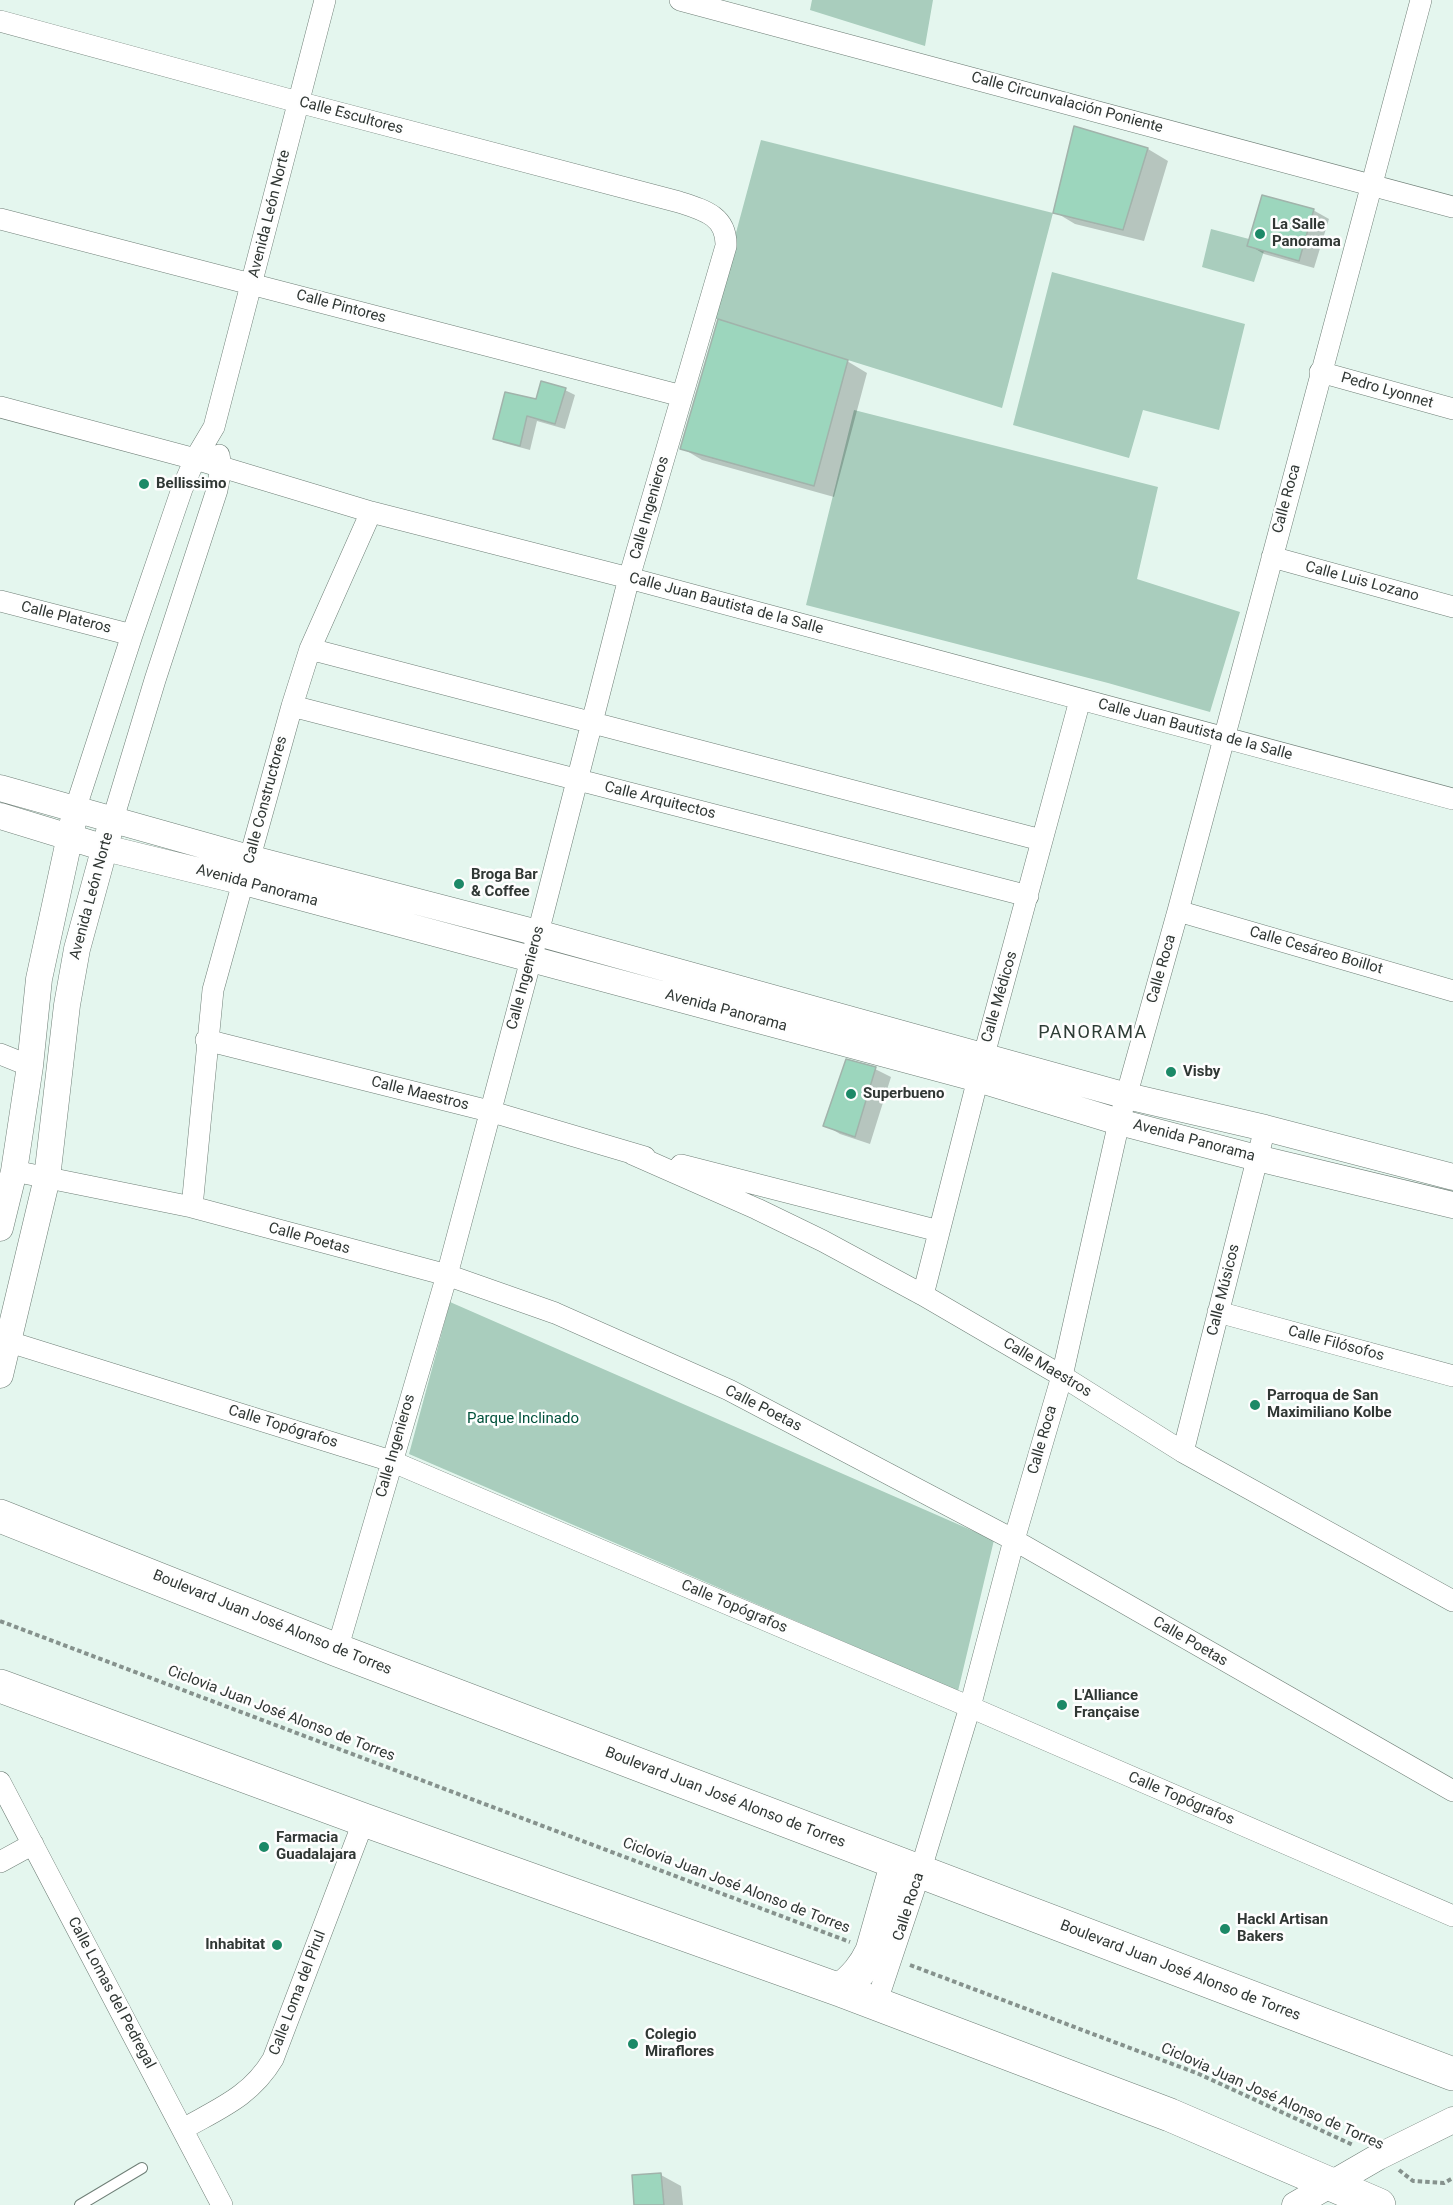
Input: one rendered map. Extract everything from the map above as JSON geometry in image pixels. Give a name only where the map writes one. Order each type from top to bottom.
[{"type":"main road","name":"Boulevard Juan José Alonso de Torres","points":[[0,1516],[337,1650],[1453,2074]]},
{"type":"main road","points":[[0,1686],[364,1820],[840,1990],[1170,2115],[1379,2205]]},
{"type":"main road","points":[[840,1990],[882,1955],[909,1868]]},
{"type":"street","name":"Avenida León Norte","points":[[0,1228],[14,1171],[30,1066],[39,980],[51,914],[75,810],[183,489],[195,459],[214,427],[325,0]]},
{"type":"street","name":"Calle Circunvalación Poniente","points":[[680,0],[1453,207]]},
{"type":"street","name":"Calle Roca","points":[[909,1868],[970,1707],[1014,1540],[1062,1376],[1119,1122],[1178,911],[1421,0]]},
{"type":"street","name":"Calle Escultores","points":[[0,21],[703,209]]},
{"type":"street","name":"Calle Ingenieros","points":[[337,1650],[447,1275],[629,578],[726,246],[727,236],[723,226],[703,209]]},
{"type":"street","name":"Calle Pintores","points":[[0,219],[682,396]]},
{"type":"street","name":"Pedro Lyonnet","points":[[1320,372],[1453,409]]},
{"type":"street","name":"Calle Juan Bautista de la Salle","points":[[0,407],[221,466],[371,512],[629,578],[1453,799]]},
{"type":"street","name":"Avenida León Norte","points":[[0,1375],[4,1340],[47,1178],[77,949],[112,819],[217,490],[221,466],[214,427]]},
{"type":"street","name":"Calle Constructores","points":[[192,1207],[206,1040],[213,990],[310,649],[371,512]]},
{"type":"street","name":"Calle Luis Lozano","points":[[1272,557],[1453,607]]},
{"type":"street","name":"Calle Plateros","points":[[0,601],[132,635]]},
{"type":"street","points":[[310,649],[1041,840]]},
{"type":"street","name":"Calle Médicos","points":[[923,1295],[981,1067],[1080,700]]},
{"type":"street","name":"Calle Arquitectos","points":[[292,706],[1028,896]]},
{"type":"street","name":"Avenida Panorama","points":[[0,788],[112,819],[246,870],[531,959],[981,1067],[1127,1096],[1452,1173]]},
{"type":"street","name":"Avenida Panorama","points":[[0,816],[105,848],[246,870],[538,933],[981,1067],[1119,1122],[1449,1204]]},
{"type":"street","name":"Calle Cesáreo Boillot","points":[[1178,911],[1453,990]]},
{"type":"street","name":"Calle Maestros","points":[[206,1040],[489,1111],[632,1154],[939,1231]]},
{"type":"street","points":[[0,1054],[30,1066]]},
{"type":"street","name":"Calle Músicos","points":[[1183,1452],[1265,1128]]},
{"type":"street","name":"Calle Maestros","points":[[632,1154],[776,1218],[923,1295],[1062,1376],[1183,1452],[1453,1601]]},
{"type":"street","name":"Calle Poetas","points":[[14,1171],[192,1207],[447,1275],[555,1313],[729,1390],[1014,1540],[1453,1791]]},
{"type":"street","points":[[1449,1204],[1452,1173]]},
{"type":"street","name":"Calle Filósofos","points":[[1218,1312],[1453,1376]]},
{"type":"street","name":"Calle Topógrafos","points":[[4,1340],[392,1461],[1453,1916]]},
{"type":"street","name":"Calle Lomas del Pedregal","points":[[0,1782],[222,2205]]},
{"type":"street","name":"Calle Loma del Pirul","points":[[183,2129],[240,2096],[255,2084],[273,2059],[364,1820]]},
{"type":"street","points":[[0,1862],[33,1844]]},
{"type":"street","name":"Calle Roca","points":[[876,2004],[882,1955]]},
{"type":"street","points":[[1295,2205],[1378,2157],[1453,2120]]},
{"type":"lane","points":[[80,2205],[142,2168]]},
{"type":"path","name":"Ciclovia Juan José Alonso de Torres","points":[[0,1622],[1199,2074],[1390,2162],[1413,2181],[1444,2183],[1453,2178]]},
{"type":"green space","points":[[812,0],[933,0],[925,46],[810,10]]},
{"type":"green space","points":[[761,140],[1053,213],[1002,408],[713,318]]},
{"type":"green space","points":[[1211,229],[1249,239],[1264,251],[1254,282],[1202,267]]},
{"type":"green space","points":[[1052,272],[1245,324],[1219,430],[1143,410],[1129,458],[1013,425]]},
{"type":"green space","points":[[854,410],[1158,487],[1137,579],[1240,612],[1210,712],[1108,683],[806,605]]},
{"type":"green space","name":"Parque Inclinado","points":[[450,1302],[994,1540],[958,1691],[409,1454]]},
{"type":"building","points":[[1074,126],[1148,148],[1123,230],[1053,213]]},
{"type":"building","points":[[1262,195],[1314,209],[1299,261],[1247,246]]},
{"type":"building","points":[[718,319],[848,360],[814,486],[680,449]]},
{"type":"building","points":[[541,381],[566,388],[555,424],[527,416],[520,446],[493,439],[505,392],[536,399]]},
{"type":"building","name":"Superbueno","points":[[846,1059],[876,1067],[855,1137],[823,1126]]},
{"type":"building","points":[[661,2173],[664,2205],[634,2205],[632,2175]]},
{"type":"place","name":"La Salle Panorama","points":[[1260,234]]},
{"type":"place","name":"Bellissimo","points":[[144,484]]},
{"type":"place","name":"Broga Bar & Coffee","points":[[459,884]]},
{"type":"place","name":"Visby","points":[[1171,1072]]},
{"type":"place","name":"Superbueno","points":[[851,1094]]},
{"type":"place","name":"Parroqua de San Maximiliano Kolbe","points":[[1255,1405]]},
{"type":"place","name":"L'Alliance Française","points":[[1062,1705]]},
{"type":"place","name":"Farmacia Guadalajara","points":[[264,1847]]},
{"type":"place","name":"Hackl Artisan Bakers","points":[[1225,1929]]},
{"type":"place","name":"Inhabitat","points":[[277,1945]]},
{"type":"place","name":"Colegio Miraflores","points":[[633,2044]]},
{"type":"district","name":"PANORAMA","points":[[1093,1033]]}]
